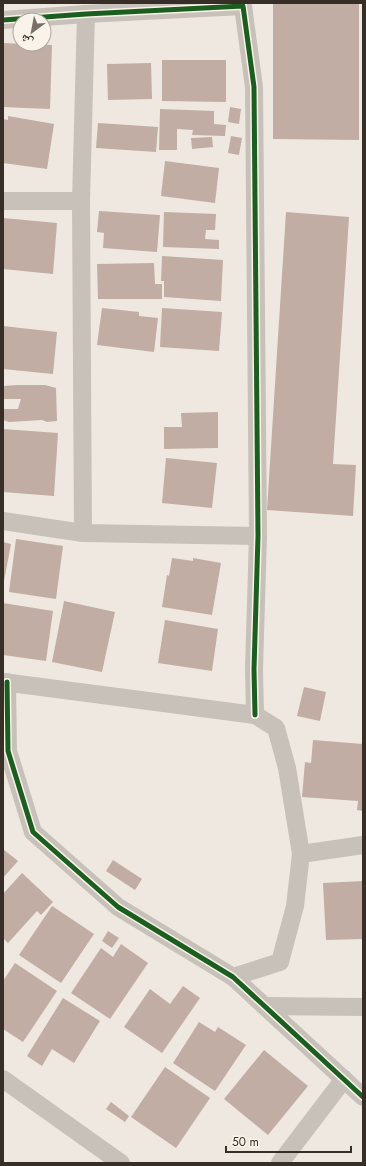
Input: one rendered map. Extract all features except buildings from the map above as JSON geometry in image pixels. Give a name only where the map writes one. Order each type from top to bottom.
[{"type":"street","points":[[3,20],[243,6],[254,86],[258,536],[254,669],[255,715]]},
{"type":"street","points":[[83,533],[81,201],[86,14]]},
{"type":"street","points":[[3,201],[81,201]]},
{"type":"street","points":[[3,521],[83,533],[258,536]]},
{"type":"street","points":[[233,977],[280,962],[295,906],[301,854],[287,768],[276,728],[255,715],[5,682],[8,751],[33,832],[118,907],[233,977],[363,1097]]},
{"type":"street","points":[[301,854],[363,845]]},
{"type":"street","points":[[264,1006],[363,1007]]},
{"type":"street","points":[[3,1079],[121,1163]]},
{"type":"street","points":[[280,1163],[344,1079]]},
{"type":"cycle path","points":[[3,20],[243,6],[254,87],[258,536],[254,669],[255,715]]},
{"type":"cycle path","points":[[7,682],[8,751],[33,832],[118,907],[233,977],[363,1097]]}]
